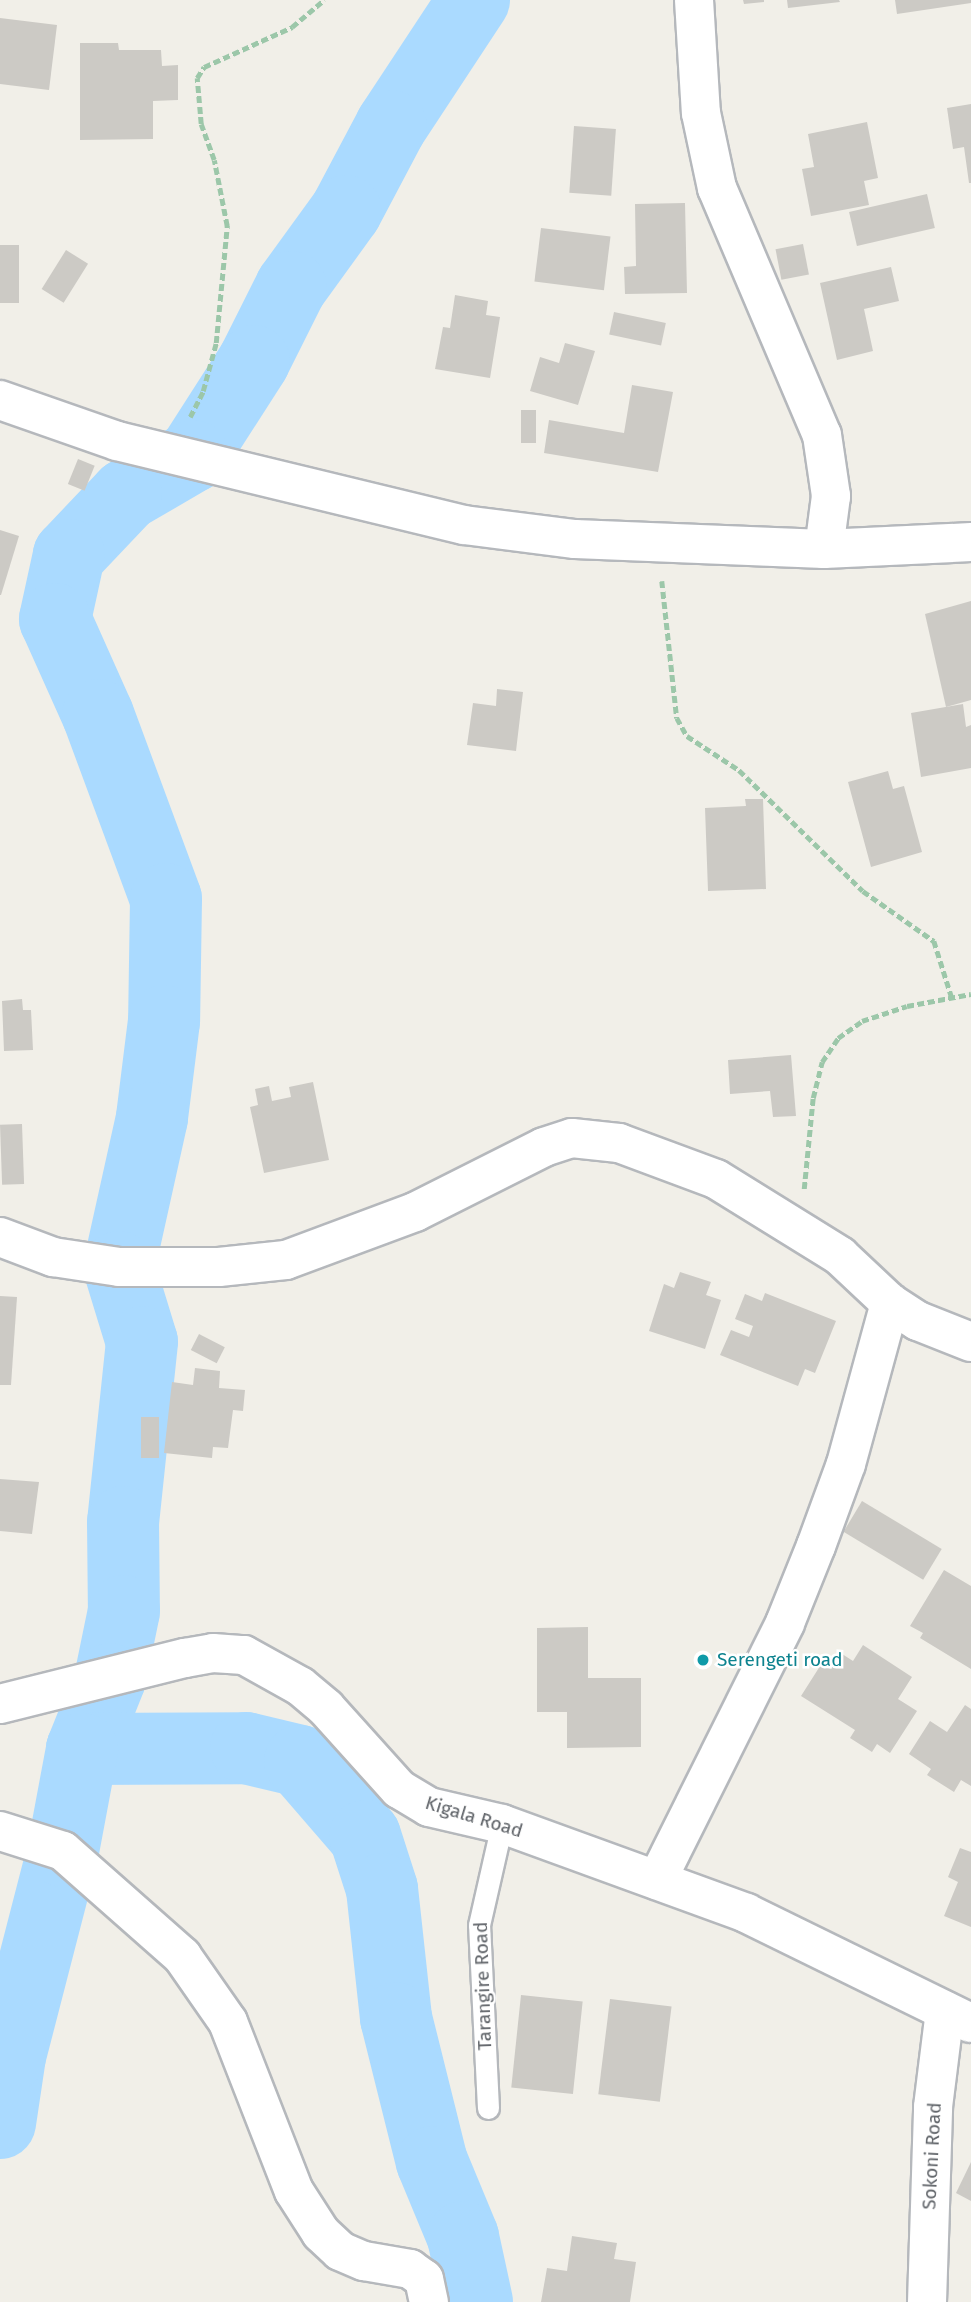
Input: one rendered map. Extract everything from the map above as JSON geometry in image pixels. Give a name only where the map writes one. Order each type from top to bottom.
[{"type":"street","points":[[694,0],[701,113],[718,187],[822,435],[831,496],[824,549]]},
{"type":"street","points":[[0,400],[117,441],[173,452],[464,525],[575,539],[824,549],[971,542]]},
{"type":"street","points":[[0,1243],[53,1257],[119,1267],[219,1267],[286,1260],[415,1212],[544,1147],[572,1138],[619,1143],[716,1179],[840,1256],[890,1303],[918,1321],[971,1342]]},
{"type":"street","points":[[0,1237],[53,1257]]},
{"type":"street","points":[[657,1880],[801,1585],[846,1464],[890,1303]]},
{"type":"street","name":"Kigala Road","points":[[0,1704],[195,1656],[244,1655],[300,1686],[326,1708],[399,1788],[429,1807],[502,1825],[746,1913],[958,2017]]},
{"type":"street","points":[[0,1831],[63,1851],[182,1956],[228,2022],[294,2191],[321,2232],[352,2256],[410,2269],[424,2279],[429,2302]]},
{"type":"street","name":"Sokoni Road","points":[[927,2302],[933,2107],[958,2017]]},
{"type":"lane","name":"Tarangire Road","points":[[488,2108],[479,1924],[502,1825]]},
{"type":"path","points":[[173,452],[203,391],[216,343],[225,262],[223,192],[201,124],[197,78],[204,67],[292,27],[324,0]]},
{"type":"path","points":[[654,542],[677,718],[687,736],[739,770],[863,891],[934,941],[952,998]]},
{"type":"path","points":[[797,1228],[809,1164],[813,1098],[822,1062],[838,1038],[862,1021],[971,994]]},
{"type":"building","points":[[743,0],[764,0],[764,2],[744,4]]},
{"type":"building","points":[[787,0],[839,0],[840,2],[788,8]]},
{"type":"building","points":[[895,0],[971,0],[971,3],[897,14]]},
{"type":"building","points":[[0,18],[57,25],[49,90],[0,84]]},
{"type":"building","points":[[80,43],[118,43],[119,50],[161,50],[162,66],[178,65],[178,100],[153,101],[153,139],[80,140]]},
{"type":"building","points":[[971,104],[969,183],[964,147],[953,149],[947,108]]},
{"type":"building","points":[[867,122],[878,178],[864,181],[869,205],[811,216],[802,169],[814,167],[808,134]]},
{"type":"building","points":[[574,126],[616,129],[611,196],[569,193]]},
{"type":"building","points":[[927,194],[935,228],[857,246],[849,212]]},
{"type":"building","points":[[685,203],[687,293],[625,294],[624,267],[636,266],[635,204]]},
{"type":"building","points":[[541,228],[610,237],[604,290],[534,282]]},
{"type":"building","points":[[803,244],[809,274],[781,280],[776,249]]},
{"type":"building","points":[[0,245],[19,245],[19,303],[0,303]]},
{"type":"building","points":[[66,250],[88,264],[64,303],[42,289]]},
{"type":"building","points":[[891,267],[899,301],[864,309],[873,351],[837,360],[820,283]]},
{"type":"building","points":[[455,295],[488,301],[486,315],[500,317],[490,378],[435,369],[443,327],[450,328]]},
{"type":"building","points":[[614,312],[666,323],[661,346],[609,334]]},
{"type":"building","points":[[565,343],[595,351],[578,405],[530,391],[540,357],[559,363]]},
{"type":"building","points":[[632,385],[673,392],[658,472],[544,453],[549,420],[624,433]]},
{"type":"building","points":[[521,410],[536,410],[536,443],[521,443]]},
{"type":"building","points":[[78,459],[95,466],[85,491],[68,484]]},
{"type":"building","points":[[0,530],[19,536],[1,595],[0,595]]},
{"type":"building","points":[[971,601],[971,700],[946,707],[925,614]]},
{"type":"building","points":[[497,689],[523,692],[516,751],[467,745],[473,703],[496,706]]},
{"type":"building","points":[[963,704],[966,727],[971,725],[971,768],[921,777],[911,713]]},
{"type":"building","points":[[888,771],[893,789],[904,786],[922,852],[871,867],[848,782]]},
{"type":"building","points":[[745,799],[763,799],[766,889],[708,891],[705,808],[746,806]]},
{"type":"building","points":[[22,999],[23,1010],[31,1010],[33,1050],[4,1051],[2,1001]]},
{"type":"building","points":[[791,1055],[796,1116],[773,1117],[770,1091],[730,1094],[728,1060]]},
{"type":"building","points":[[313,1082],[329,1160],[264,1173],[250,1107],[258,1105],[255,1089],[269,1086],[272,1101],[291,1097],[289,1087]]},
{"type":"building","points":[[22,1124],[24,1184],[2,1185],[0,1125]]},
{"type":"building","points":[[680,1272],[711,1282],[706,1295],[721,1300],[705,1349],[649,1331],[664,1284],[674,1288]]},
{"type":"building","points":[[765,1293],[836,1321],[815,1373],[805,1369],[798,1386],[720,1355],[731,1330],[749,1337],[753,1326],[735,1319],[745,1294],[762,1301]]},
{"type":"building","points":[[0,1296],[17,1297],[11,1385],[0,1385]]},
{"type":"building","points":[[199,1334],[225,1347],[217,1363],[191,1350]]},
{"type":"building","points":[[195,1368],[220,1371],[219,1388],[245,1390],[243,1411],[233,1410],[228,1448],[213,1447],[212,1458],[164,1453],[172,1382],[193,1385]]},
{"type":"building","points":[[141,1417],[159,1417],[159,1458],[141,1458]]},
{"type":"building","points":[[0,1479],[39,1482],[32,1534],[0,1531]]},
{"type":"building","points":[[862,1501],[942,1549],[923,1580],[843,1532]]},
{"type":"building","points":[[944,1570],[971,1586],[971,1669],[920,1638],[923,1633],[910,1626]]},
{"type":"building","points":[[588,1627],[588,1678],[641,1678],[641,1747],[567,1748],[567,1712],[537,1712],[537,1628]]},
{"type":"building","points":[[863,1645],[912,1677],[898,1699],[917,1711],[890,1753],[877,1744],[872,1752],[850,1738],[855,1730],[801,1696],[822,1663],[829,1667],[839,1652],[853,1661]]},
{"type":"building","points":[[965,1705],[971,1709],[971,1786],[961,1780],[954,1792],[927,1775],[931,1769],[909,1754],[930,1721],[947,1732]]},
{"type":"building","points":[[960,1848],[971,1852],[971,1927],[944,1916],[958,1882],[948,1877]]},
{"type":"building","points":[[521,1995],[583,2001],[573,2094],[511,2087]]},
{"type":"building","points":[[610,1999],[672,2007],[660,2102],[598,2094]]},
{"type":"building","points":[[971,2162],[971,2201],[956,2193]]},
{"type":"building","points":[[572,2236],[617,2243],[614,2259],[636,2262],[630,2302],[541,2302],[547,2268],[567,2271]]},
{"type":"waterway","points":[[474,0],[391,126],[346,211],[291,287],[254,361],[193,456],[126,495],[69,555],[55,619],[98,715],[166,899],[164,1021],[152,1118],[119,1267],[142,1342],[123,1522],[124,1611],[110,1679],[82,1749],[246,1748],[300,1761],[365,1836],[382,1889],[396,2018],[432,2162],[463,2237],[477,2302]]},
{"type":"waterway","points":[[0,2123],[10,2056],[63,1851],[82,1749]]},
{"type":"place","name":"Serengeti road","points":[[703,1660]]}]
